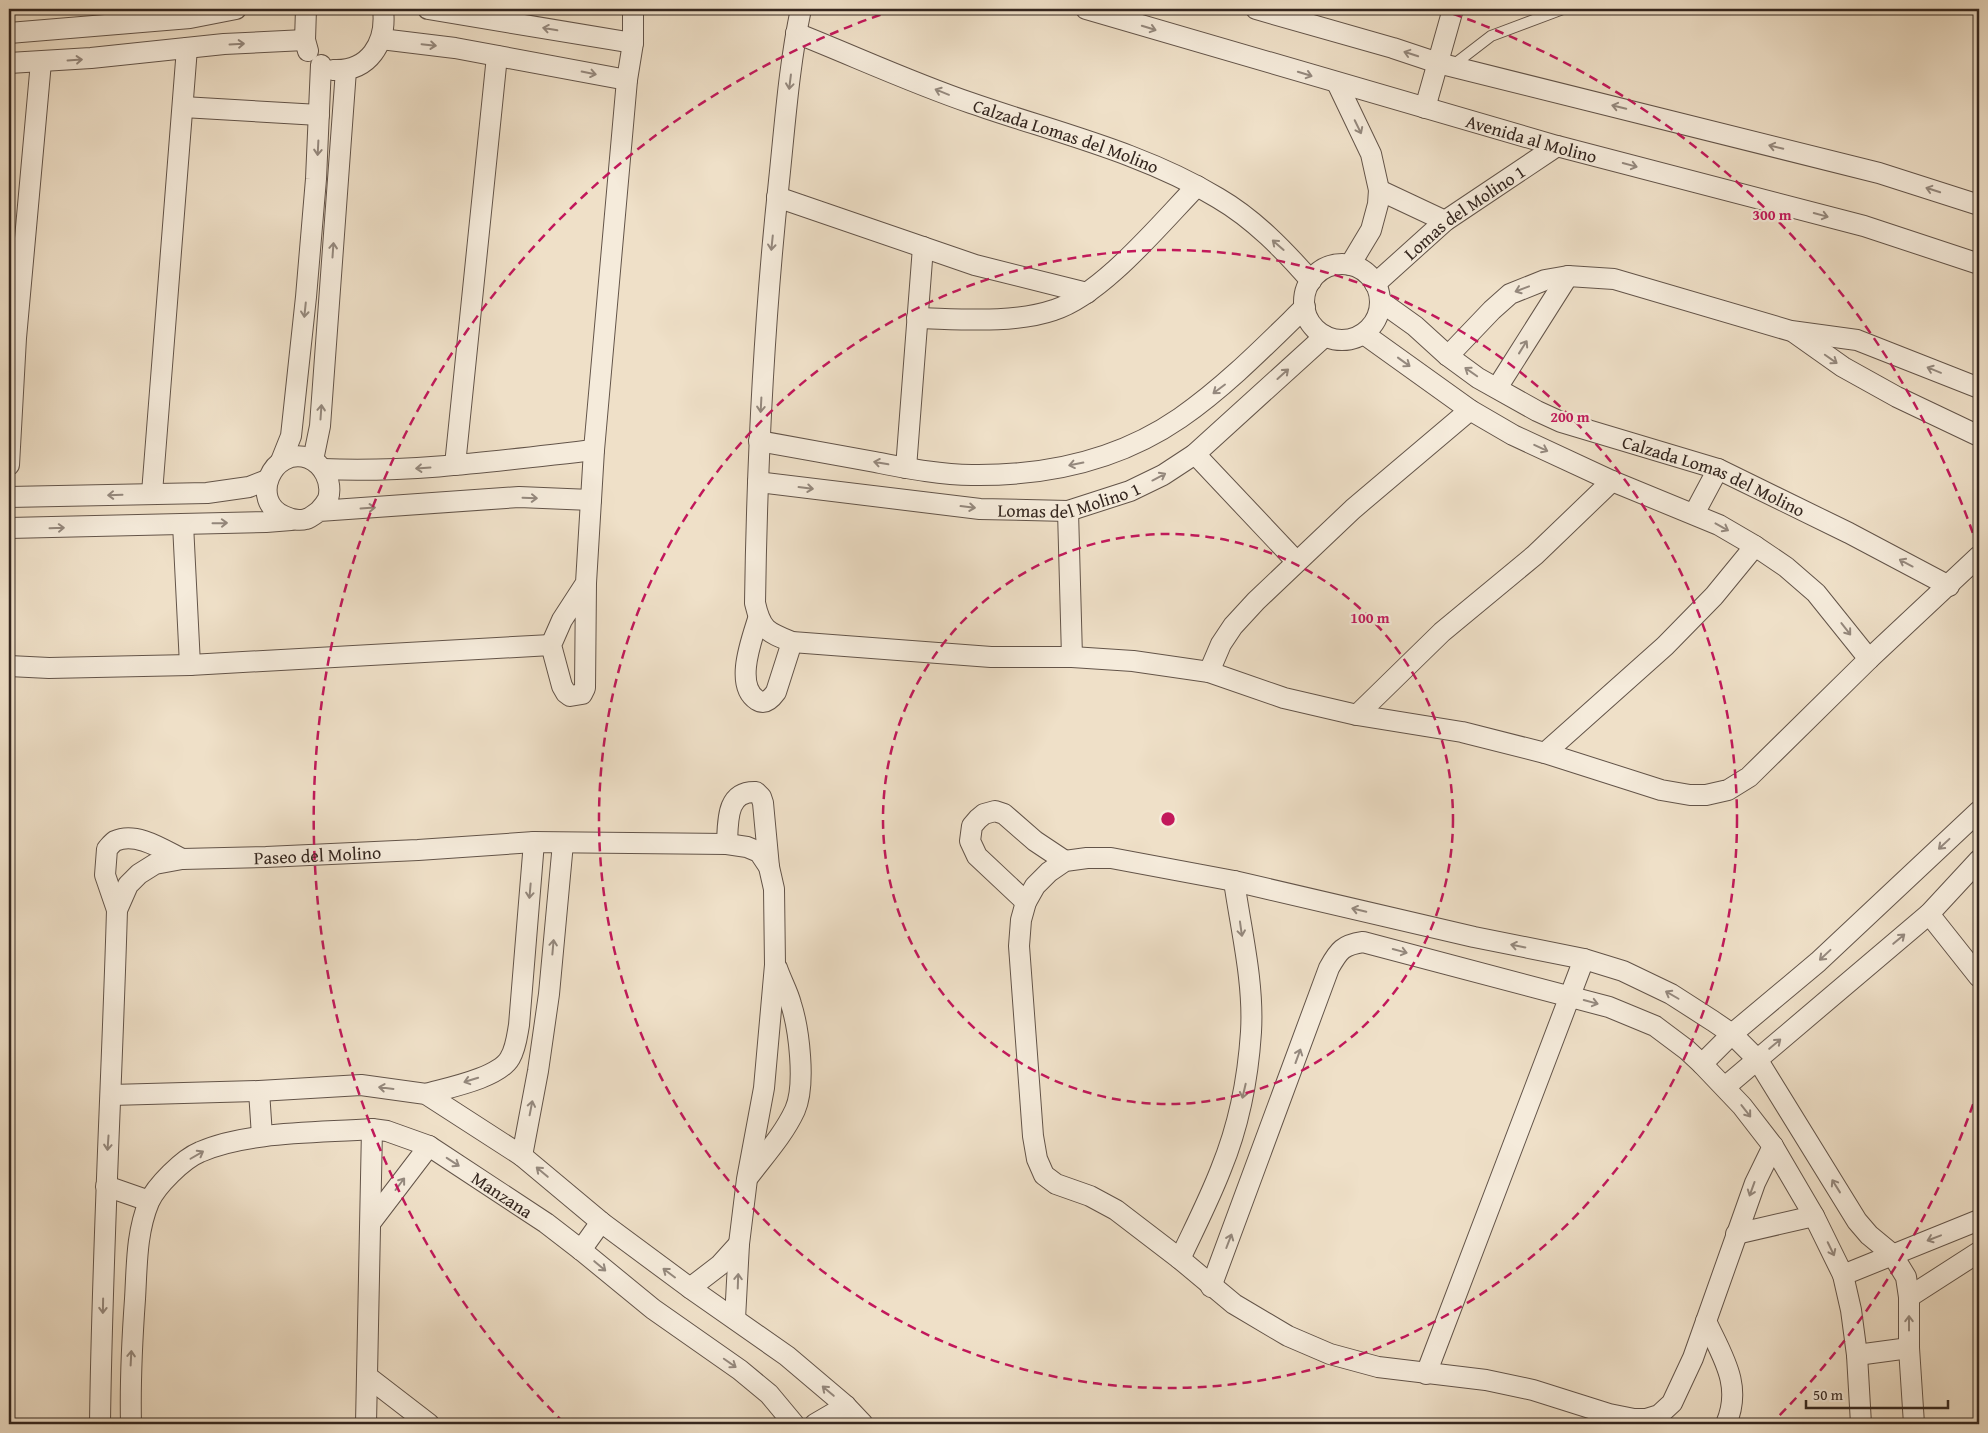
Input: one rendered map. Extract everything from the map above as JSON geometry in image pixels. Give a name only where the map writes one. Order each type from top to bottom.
[{"type":"street","points":[[236,9],[190,18],[9,33],[9,63],[41,62],[224,44],[305,40]]},
{"type":"street","points":[[306,9],[305,40],[313,58],[321,65],[333,70],[346,70],[359,65],[369,58],[381,39],[383,9]]},
{"type":"street","points":[[428,9],[451,11],[633,43]]},
{"type":"street","points":[[586,583],[562,620],[551,645],[566,693],[570,696],[582,694],[584,688],[586,583],[594,450],[627,80],[633,43],[633,9]]},
{"type":"street","points":[[792,642],[776,692],[771,699],[766,702],[760,702],[751,694],[747,686],[745,674],[758,619],[755,603],[759,441],[767,294],[796,33],[801,9]]},
{"type":"street","name":"Avenida al Molino","points":[[1086,9],[1557,146],[1864,226],[1979,264]]},
{"type":"street","points":[[1256,9],[1445,64],[1879,173],[1979,205]]},
{"type":"street","points":[[1425,108],[1445,64],[1453,9]]},
{"type":"street","name":"Calzada Lomas del Molino","points":[[796,33],[970,103],[1148,163],[1197,186],[1220,198],[1250,221],[1286,252],[1311,281]]},
{"type":"street","points":[[381,39],[455,48],[627,80]]},
{"type":"street","points":[[152,494],[187,48]]},
{"type":"street","points":[[455,465],[497,56]]},
{"type":"street","points":[[9,465],[16,338],[41,62]]},
{"type":"street","points":[[281,461],[291,436],[307,287],[321,65]]},
{"type":"street","points":[[9,528],[291,520],[306,519],[319,511],[328,498],[329,483],[318,464],[346,70]]},
{"type":"street","points":[[1337,83],[1371,154],[1379,190],[1378,204],[1371,230],[1350,265]]},
{"type":"street","points":[[183,107],[319,115]]},
{"type":"street","name":"Lomas del Molino 1","points":[[1378,292],[1445,221],[1557,146]]},
{"type":"street","points":[[917,318],[1005,318],[1054,310],[1087,293],[1109,275],[1197,186]]},
{"type":"street","points":[[1379,190],[1445,221]]},
{"type":"street","points":[[777,198],[975,264],[1087,293]]},
{"type":"street","points":[[906,468],[923,247]]},
{"type":"street","points":[[1339,264],[1350,265],[1369,275],[1378,292],[1376,319],[1364,334],[1352,340],[1338,341],[1324,336],[1315,329],[1308,319],[1304,307],[1305,293],[1311,281],[1318,273],[1328,267],[1339,264]]},
{"type":"street","points":[[1497,388],[1568,276]]},
{"type":"street","points":[[1448,356],[1510,294],[1545,280],[1568,276],[1614,279],[1791,331],[1856,340],[1979,388]]},
{"type":"street","name":"Calzada Lomas del Molino","points":[[1378,292],[1448,356],[1537,412],[1561,422],[1718,469],[1849,533],[1949,586]]},
{"type":"street","name":"Lomas del Molino 1","points":[[759,441],[906,468],[971,475],[1029,474],[1093,461],[1136,442],[1179,418],[1226,383],[1304,307]]},
{"type":"street","points":[[1791,331],[1842,367],[1898,397],[1979,436]]},
{"type":"street","points":[[1364,334],[1470,410],[1513,435],[1612,481],[1719,525],[1755,546],[1786,567],[1816,593],[1869,658]]},
{"type":"street","name":"Lomas del Molino 1","points":[[758,482],[980,509],[1068,511],[1130,491],[1163,475],[1195,454],[1324,336]]},
{"type":"street","points":[[9,357],[16,338]]},
{"type":"street","points":[[1209,672],[1221,644],[1233,626],[1256,601],[1353,509],[1470,410]]},
{"type":"street","points":[[291,520],[279,514],[271,505],[266,493],[267,480],[272,469],[281,461],[291,456],[303,456],[318,464],[385,470],[455,465],[594,450]]},
{"type":"street","points":[[1195,454],[1296,561]]},
{"type":"street","points":[[1694,514],[1718,469]]},
{"type":"street","points":[[9,497],[207,493],[249,488],[267,480]]},
{"type":"street","points":[[1357,715],[1442,632],[1535,554],[1612,481]]},
{"type":"street","points":[[319,511],[519,498],[591,500]]},
{"type":"street","points":[[1068,511],[1072,657]]},
{"type":"street","points":[[183,524],[190,665]]},
{"type":"street","points":[[1545,753],[1665,646],[1714,596],[1755,546]]},
{"type":"street","points":[[758,619],[769,633],[792,642],[991,657],[1072,657],[1133,661],[1209,672],[1284,698],[1357,715],[1462,732],[1545,753],[1661,790],[1690,795],[1706,795],[1728,790],[1749,777],[1869,658],[1949,586],[1979,556]]},
{"type":"street","points":[[9,666],[49,668],[190,665],[551,645]]},
{"type":"street","points":[[727,844],[728,825],[736,797],[743,793],[756,792],[761,797],[764,810],[769,867],[774,889],[775,965],[764,1088],[746,1179],[739,1244],[735,1319]]},
{"type":"street","points":[[1702,1064],[1732,1034],[1818,962],[1979,811]]},
{"type":"street","points":[[1026,902],[977,856],[970,842],[972,826],[978,819],[984,814],[995,812],[1004,814],[1034,841],[1065,861]]},
{"type":"street","points":[[117,910],[105,876],[107,850],[115,841],[130,839],[142,841],[182,859]]},
{"type":"street","points":[[426,1094],[499,1070],[510,1060],[519,1025],[534,842]]},
{"type":"street","name":"Paseo del Molino","points":[[100,1424],[106,1186],[117,910],[128,885],[139,874],[155,864],[182,859],[380,852],[534,842],[727,844],[747,847],[759,852],[769,867]]},
{"type":"street","points":[[522,1156],[538,1071],[549,994],[563,843]]},
{"type":"street","points":[[1772,1146],[1754,1183],[1693,1358],[1672,1403],[1659,1415],[1646,1419],[1595,1417],[1533,1390],[1486,1380],[1378,1367],[1330,1354],[1288,1336],[1234,1304],[1180,1259],[1116,1210],[1090,1196],[1056,1184],[1044,1175],[1036,1159],[1033,1136],[1019,946],[1021,920],[1026,902],[1035,886],[1049,872],[1065,861],[1087,858],[1111,858],[1234,881],[1474,937],[1584,959],[1623,970],[1670,994],[1732,1034],[1757,1059],[1857,1221],[1869,1235],[1892,1254],[1906,1277],[1909,1297],[1909,1348],[1914,1424]]},
{"type":"street","points":[[1725,1087],[1929,914],[1979,860]]},
{"type":"street","points":[[1180,1259],[1221,1169],[1236,1125],[1246,1084],[1251,1030],[1249,984],[1234,881]]},
{"type":"street","points":[[1929,914],[1979,977]]},
{"type":"street","points":[[1212,1287],[1329,968],[1339,951],[1350,944],[1364,942],[1610,1007],[1654,1026],[1688,1050],[1742,1106],[1772,1146],[1814,1216],[1843,1275],[1851,1310],[1857,1355],[1861,1424]]},
{"type":"street","points":[[1426,1374],[1584,959]]},
{"type":"street","points":[[746,1179],[782,1132],[796,1108],[801,1080],[798,1042],[791,1004],[775,965]]},
{"type":"street","points":[[510,1060],[538,1071]]},
{"type":"street","points":[[111,1095],[259,1091],[361,1085],[426,1094],[522,1156],[601,1222],[690,1288],[787,1356],[846,1406],[863,1424]]},
{"type":"street","points":[[259,1091],[262,1136]]},
{"type":"street","points":[[366,1424],[372,1129]]},
{"type":"street","name":"Manzana","points":[[155,1194],[178,1168],[198,1153],[223,1144],[262,1136],[372,1129],[387,1131],[429,1146],[546,1223],[653,1309],[740,1370],[769,1394],[794,1424]]},
{"type":"street","points":[[371,1222],[429,1146]]},
{"type":"street","points":[[106,1186],[155,1194],[139,1233],[130,1381],[131,1424]]},
{"type":"street","points":[[1736,1234],[1814,1216]]},
{"type":"street","points":[[1843,1275],[1979,1220]]},
{"type":"street","points":[[581,1250],[601,1222]]},
{"type":"street","points":[[690,1288],[720,1265],[739,1244]]},
{"type":"street","points":[[1909,1297],[1979,1252]]},
{"type":"street","points":[[1706,1321],[1730,1372],[1732,1411],[1726,1424]]},
{"type":"street","points":[[1857,1355],[1909,1348]]},
{"type":"street","points":[[368,1377],[429,1424]]},
{"type":"street","points":[[101,1380],[130,1381]]},
{"type":"street","points":[[815,1424],[846,1406]]},
{"type":"lane","points":[[1445,64],[1492,36],[1563,9]]}]
